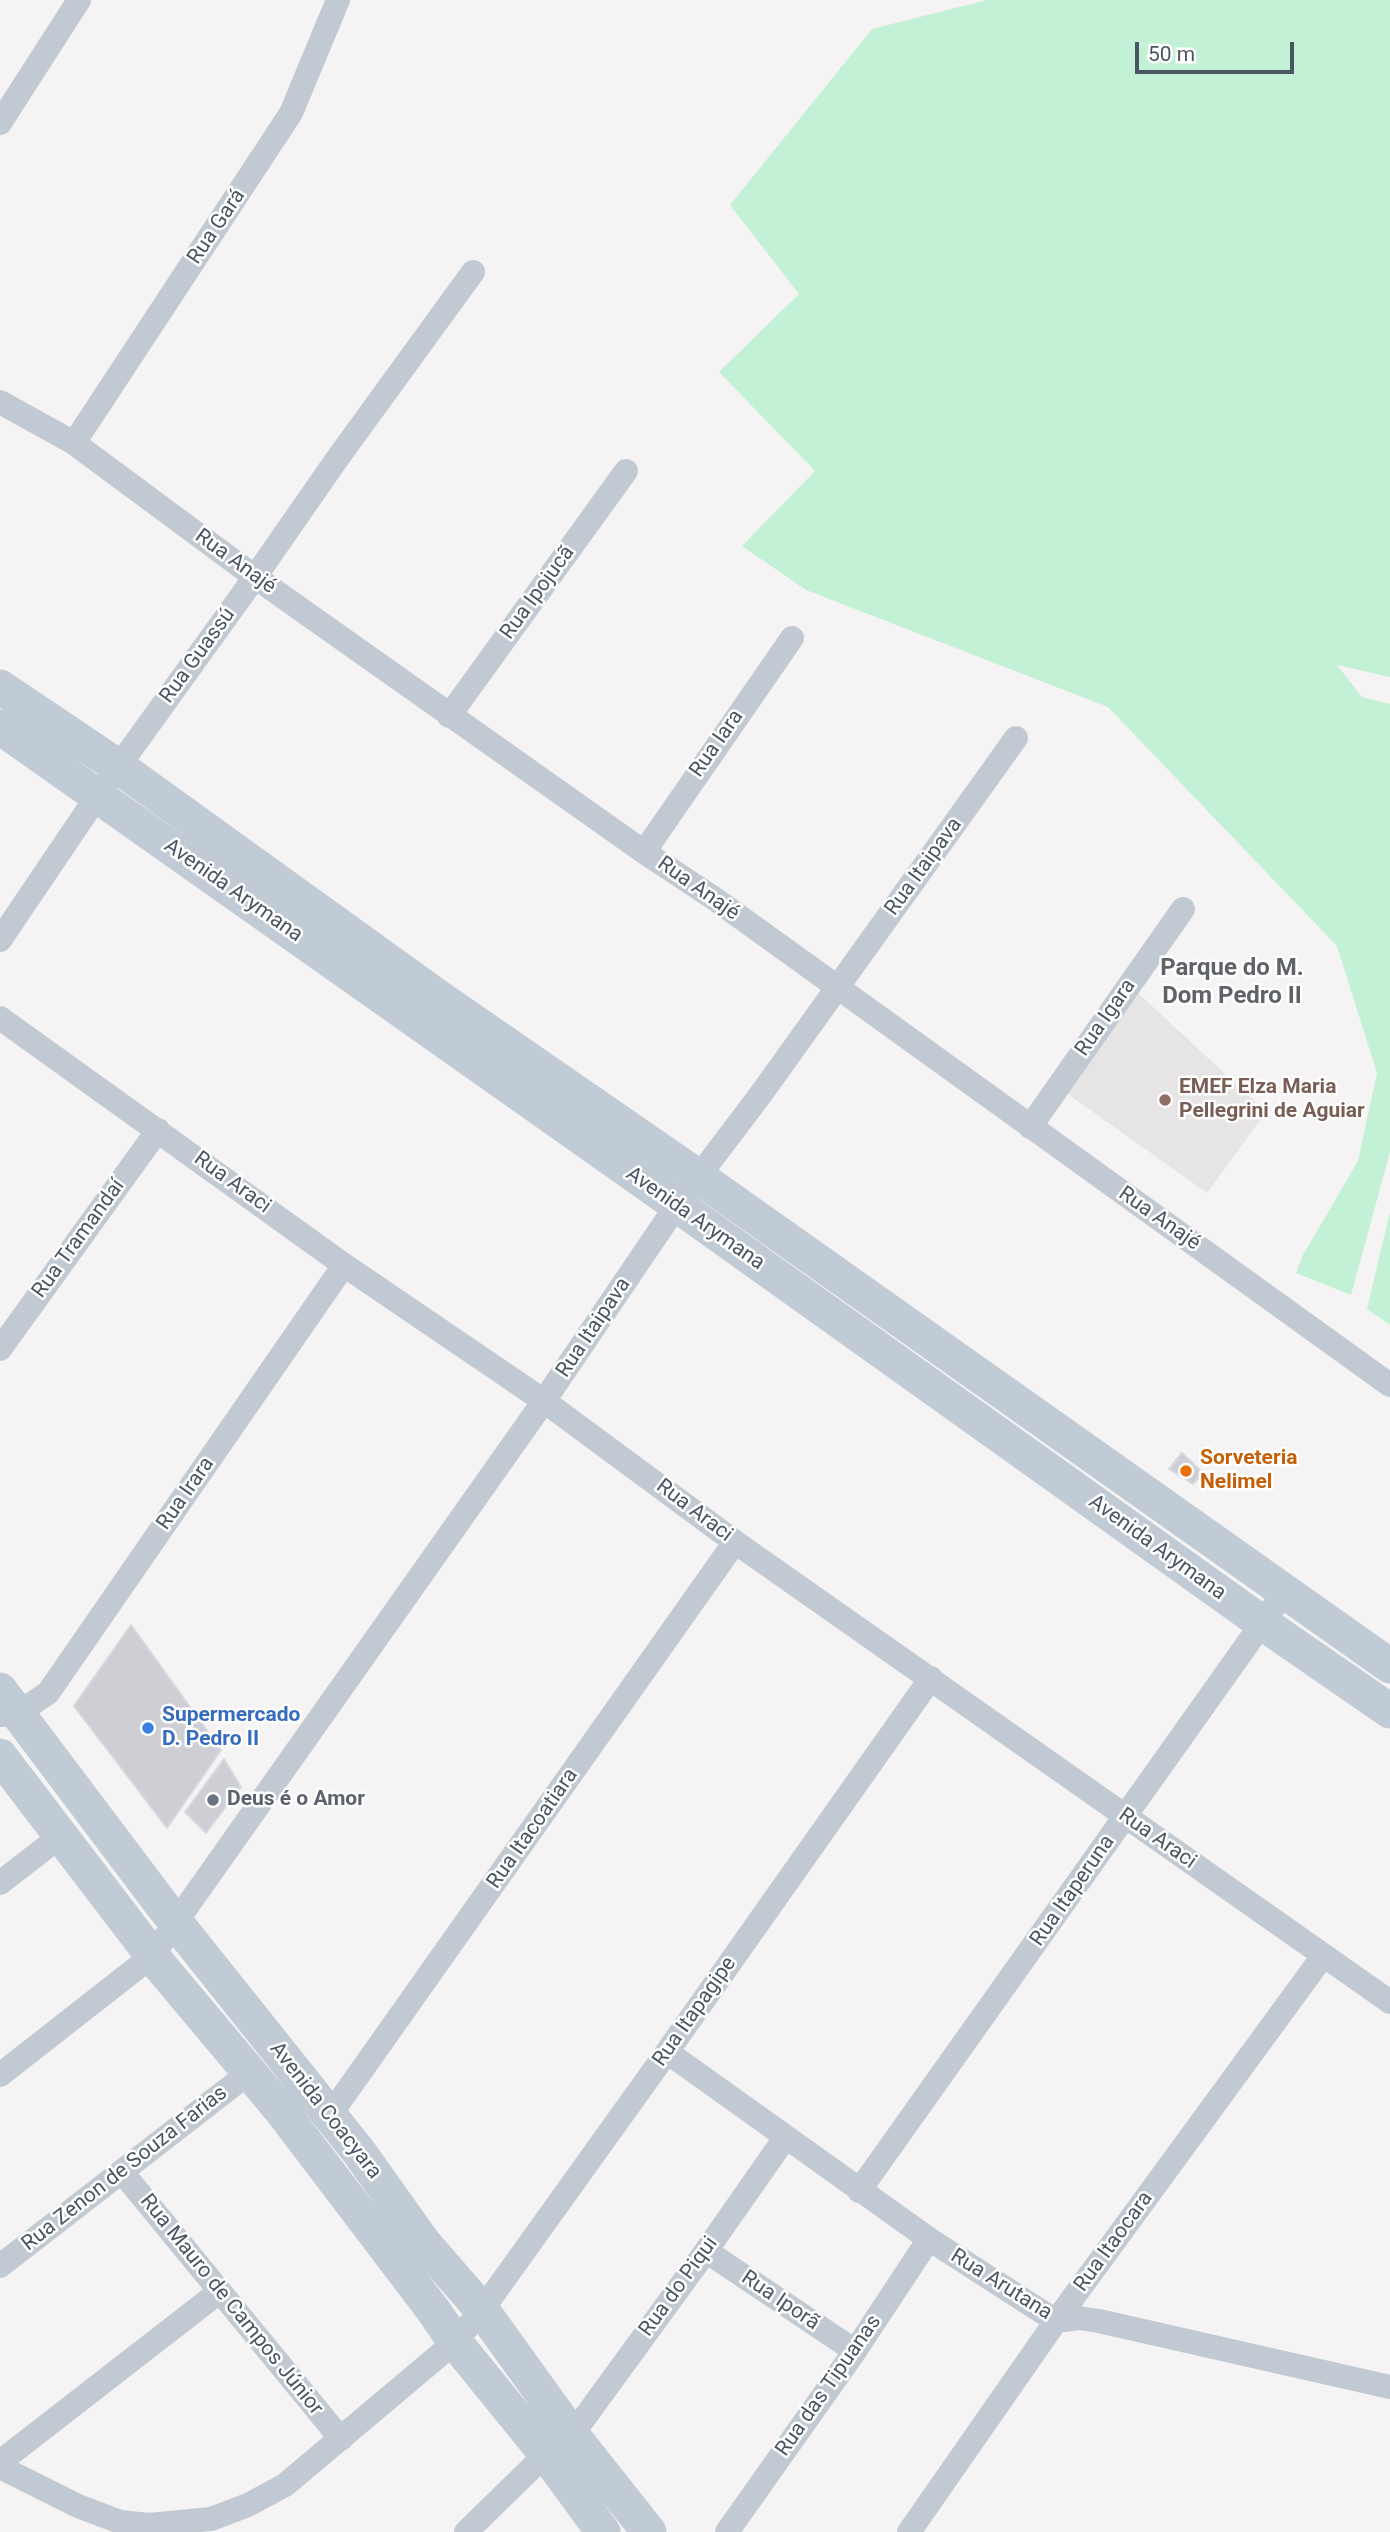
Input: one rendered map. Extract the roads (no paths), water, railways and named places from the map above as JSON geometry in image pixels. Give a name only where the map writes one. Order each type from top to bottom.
[{"type":"main road","name":"Avenida Arymana","points":[[0,687],[119,767],[450,1004],[1285,1591],[1388,1659]]},
{"type":"main road","name":"Avenida Arymana","points":[[0,727],[1261,1622],[1377,1701]]},
{"type":"main road","name":"Avenida Coacyara","points":[[6,1706],[330,2115],[423,2242],[482,2310],[559,2444],[603,2532]]},
{"type":"main road","name":"Avenida Coacyara","points":[[0,1755],[152,1956],[281,2110],[455,2342],[649,2532]]},
{"type":"street","points":[[62,0],[64,26]]},
{"type":"street","points":[[0,123],[79,0]]},
{"type":"street","name":"Rua Gará","points":[[74,443],[291,113],[338,0]]},
{"type":"street","name":"Rua Guassú","points":[[0,940],[98,795],[337,458],[473,272]]},
{"type":"street","name":"Rua Anajé","points":[[0,402],[74,443],[449,716],[715,899],[1390,1385]]},
{"type":"street","name":"Rua Ipojucã","points":[[449,716],[626,471]]},
{"type":"street","name":"Rua Iara","points":[[644,852],[792,638]]},
{"type":"street","name":"Rua Itaipava","points":[[0,2075],[152,1956],[544,1401],[677,1205],[700,1178],[1016,738]]},
{"type":"street","name":"Rua Igara","points":[[1030,1127],[1183,909]]},
{"type":"street","name":"Rua Araci","points":[[0,1018],[344,1265],[544,1401],[735,1542],[1390,2002]]},
{"type":"street","name":"Rua Tramandaí","points":[[0,1349],[158,1130]]},
{"type":"street","name":"Rua Irara","points":[[6,1706],[48,1693],[344,1265]]},
{"type":"street","name":"Rua Itacoatiara","points":[[330,2115],[735,1542]]},
{"type":"street","name":"Rua Itaperuna","points":[[859,2191],[1285,1591]]},
{"type":"street","points":[[1377,1701],[1388,1659]]},
{"type":"street","name":"Rua Itapagipe","points":[[0,2465],[78,2506],[120,2522],[168,2528],[211,2519],[248,2505],[285,2484],[341,2439],[455,2342],[482,2310],[930,1678]]},
{"type":"street","points":[[0,1883],[62,1835]]},
{"type":"street","name":"Rua Itaocara","points":[[909,2532],[1056,2321],[1323,1956]]},
{"type":"street","name":"Rua Arutana","points":[[667,2052],[859,2191],[1056,2321],[1079,2318],[1099,2321],[1390,2388]]},
{"type":"street","name":"Rua Zenon de Souza Farias","points":[[0,2266],[250,2072]]},
{"type":"street","name":"Rua do Piqui","points":[[466,2532],[559,2444],[706,2251],[785,2137]]},
{"type":"street","name":"Rua Mauro de Campos Júnior","points":[[122,2172],[341,2439]]},
{"type":"street","name":"Rua das Tipuanas","points":[[727,2532],[855,2351],[929,2239]]},
{"type":"street","name":"Rua Iporã","points":[[706,2251],[855,2351]]},
{"type":"street","points":[[0,2465],[219,2292]]},
{"type":"place","name":"EMEF Elza Maria Pellegrini de Aguiar","points":[[1165,1100]]},
{"type":"place","name":"Sorveteria Nelimel","points":[[1186,1471]]},
{"type":"place","name":"Supermercado D. Pedro II","points":[[148,1728]]},
{"type":"place","name":"Deus é o Amor","points":[[213,1800]]},
{"type":"district","name":"Parque do M. Dom Pedro II","points":[[1232,983]]}]
